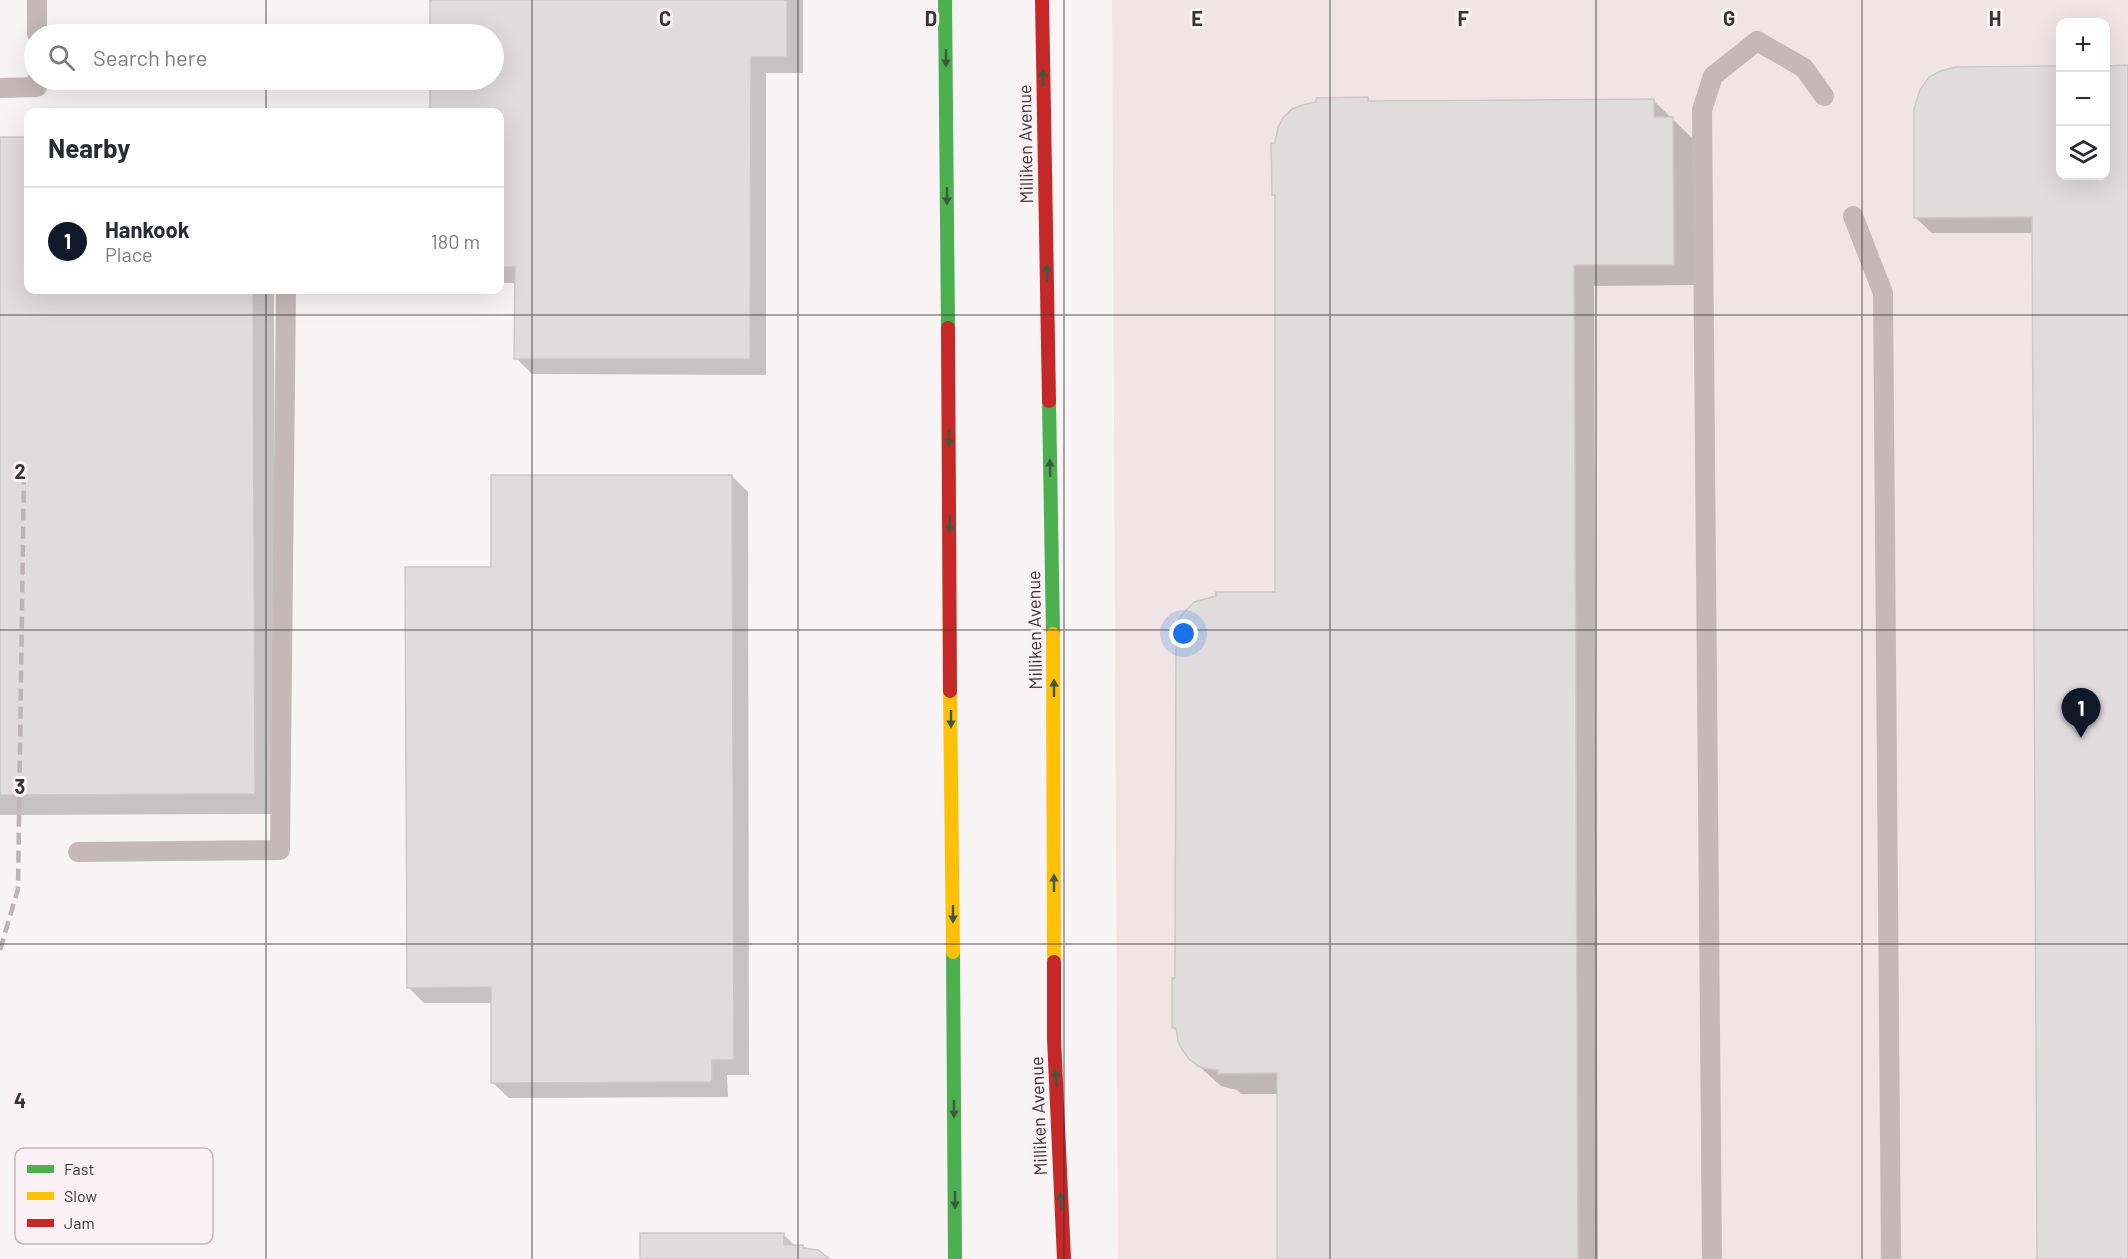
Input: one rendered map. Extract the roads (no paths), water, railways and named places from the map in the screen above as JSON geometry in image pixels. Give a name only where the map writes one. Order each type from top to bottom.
[{"type":"main road","points":[[945,0],[955,1259]]},
{"type":"main road","name":"Milliken Avenue","points":[[1042,0],[1053,640],[1054,1038],[1064,1259]]},
{"type":"lane","points":[[36,0],[36,24]]},
{"type":"lane","points":[[1712,1259],[1702,110],[1713,76],[1757,41],[1804,68],[1824,96]]},
{"type":"lane","points":[[0,88],[24,87]]},
{"type":"lane","points":[[1853,216],[1883,293],[1891,1259]]},
{"type":"lane","points":[[78,852],[280,850],[286,294]]},
{"type":"railway","points":[[0,950],[18,889],[24,468]]},
{"type":"place","name":"Hankook","points":[[2081,738]]}]
